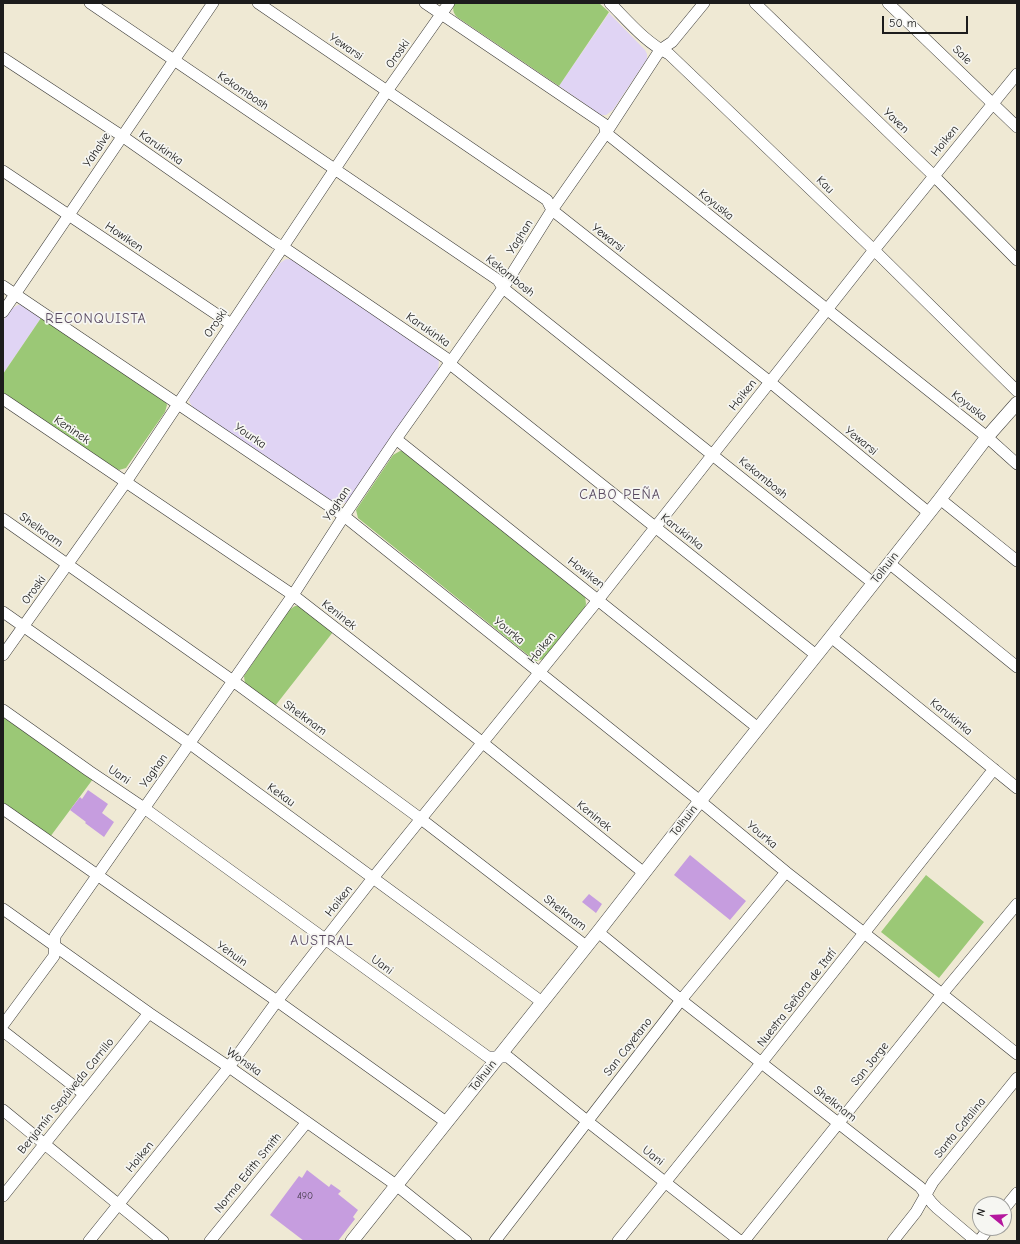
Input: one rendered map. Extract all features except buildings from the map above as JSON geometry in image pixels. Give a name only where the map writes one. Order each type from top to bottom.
[{"type":"street","name":"Kekombosh","points":[[90,3],[498,280],[503,288],[873,583]]},
{"type":"street","name":"Yahalve","points":[[3,312],[213,3]]},
{"type":"street","name":"Yewarsi","points":[[258,3],[546,200],[552,210],[770,382],[929,513]]},
{"type":"street","name":"Koyuska","points":[[425,3],[604,124],[606,133],[987,437],[1017,464]]},
{"type":"street","name":"Oroski","points":[[3,656],[126,482],[387,91],[449,3]]},
{"type":"street","name":"Kau","points":[[610,3],[651,44],[670,54],[874,250],[1017,391]]},
{"type":"street","name":"Yaghan","points":[[3,1025],[54,956],[55,936],[293,595],[396,439],[503,288],[552,210],[606,133],[660,50],[672,42],[704,3]]},
{"type":"street","name":"Yaven","points":[[755,3],[934,176],[1017,260]]},
{"type":"street","name":"Sale","points":[[888,3],[1017,127]]},
{"type":"street","name":"Karukinka","points":[[3,58],[122,136],[275,243],[446,358],[450,364],[816,655]]},
{"type":"street","name":"Hoiken","points":[[89,1241],[229,1067],[277,1001],[373,878],[422,820],[713,455],[874,250],[1017,74]]},
{"type":"street","name":"Howiken","points":[[3,171],[231,324]]},
{"type":"street","name":"Yourka","points":[[3,286],[344,516],[700,801],[786,872],[1017,1054]]},
{"type":"street","name":"Keninek","points":[[3,399],[293,595],[483,743],[644,873]]},
{"type":"street","name":"Tolhuin","points":[[352,1241],[929,513],[987,437],[1017,403]]},
{"type":"street","name":"Howiken","points":[[396,439],[758,728]]},
{"type":"street","points":[[940,498],[1017,561]]},
{"type":"street","name":"Shelknam","points":[[3,519],[233,681],[422,820],[586,946]]},
{"type":"street","points":[[889,563],[1017,667]]},
{"type":"street","name":"Kekau","points":[[3,612],[189,743],[542,1002]]},
{"type":"street","name":"Karukinka","points":[[831,637],[1017,788]]},
{"type":"street","name":"Uani","points":[[3,710],[144,808],[488,1057],[508,1057],[740,1241]]},
{"type":"street","name":"Nuestra Señora de Itatí","points":[[618,1241],[994,769]]},
{"type":"street","name":"Yehuin","points":[[3,809],[277,1001],[446,1122]]},
{"type":"street","name":"San Cayetano","points":[[495,1241],[681,1000],[786,872]]},
{"type":"street","name":"San Jorge","points":[[744,1241],[942,994],[1017,904]]},
{"type":"street","name":"Wonska","points":[[3,909],[396,1185],[466,1241]]},
{"type":"street","name":"Shelknam","points":[[598,932],[681,1000],[920,1187],[936,1208],[978,1241]]},
{"type":"street","name":"Benjamín Sepúlveda Carrillo","points":[[3,1196],[149,1013]]},
{"type":"street","points":[[3,1031],[84,1094]]},
{"type":"street","name":"Santa Catalina","points":[[893,1241],[916,1212],[933,1182],[1017,1078]]},
{"type":"street","points":[[3,1110],[163,1241]]},
{"type":"street","name":"Norma Edith Smith","points":[[210,1241],[307,1122]]},
{"type":"shaded area","points":[[609,13],[645,50],[647,59],[613,110],[606,115],[601,115],[559,86]]},
{"type":"shaded area","points":[[286,259],[294,260],[438,359],[439,362],[438,370],[349,500],[343,504],[335,503],[193,408],[189,401],[191,394],[255,299],[280,263]]},
{"type":"shaded area","points":[[21,305],[41,318],[3,374],[3,321],[11,309]]},
{"type":"green space","points":[[455,3],[599,3],[609,12],[559,86],[457,17],[453,10]]},
{"type":"green space","points":[[41,318],[165,401],[167,405],[165,412],[126,468],[119,470],[115,468],[3,393],[3,374]]},
{"type":"green space","points":[[400,451],[404,451],[585,596],[585,607],[544,659],[536,661],[533,659],[358,518],[356,510],[393,455]]},
{"type":"green space","points":[[295,606],[299,606],[333,632],[275,706],[245,684],[244,676],[289,610]]},
{"type":"green space","points":[[3,716],[93,779],[50,837],[3,803]]},
{"type":"green space","points":[[926,875],[984,922],[939,978],[881,932]]},
{"type":"district","name":"RECONQUISTA","points":[[96,319]]},
{"type":"district","name":"CABO PEÑA","points":[[620,495]]},
{"type":"district","name":"AUSTRAL","points":[[322,941]]}]
